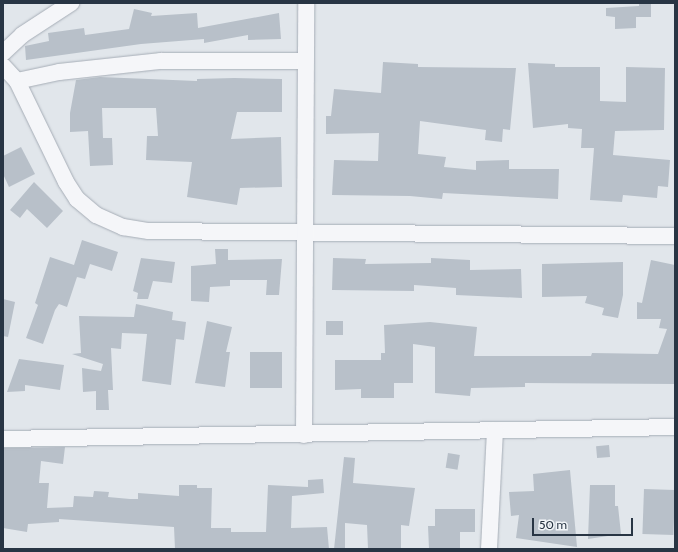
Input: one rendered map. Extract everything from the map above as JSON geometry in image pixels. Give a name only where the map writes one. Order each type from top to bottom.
[{"type":"street","points":[[3,53],[22,35],[71,3]]},
{"type":"street","points":[[304,435],[306,3]]},
{"type":"street","points":[[17,82],[59,72],[161,61],[306,61]]},
{"type":"street","points":[[3,66],[17,82],[66,182],[77,199],[96,215],[123,226],[149,231],[306,231],[675,236]]},
{"type":"street","points":[[3,439],[304,435],[675,427]]},
{"type":"street","points":[[489,549],[495,430]]},
{"type":"building","points":[[639,3],[651,3],[651,17],[636,17],[636,28],[615,29],[615,17],[606,16],[606,8],[639,6]]},
{"type":"building","points":[[134,9],[152,13],[151,16],[197,13],[198,28],[279,13],[281,39],[248,40],[248,35],[204,43],[204,39],[141,44],[26,60],[25,46],[49,41],[48,33],[84,28],[85,35],[129,29]]},
{"type":"building","points":[[383,62],[418,64],[418,67],[516,68],[510,130],[503,129],[502,142],[485,140],[486,130],[420,121],[418,154],[446,157],[444,167],[476,170],[476,161],[509,160],[509,169],[559,169],[558,199],[443,193],[442,199],[410,196],[332,195],[334,160],[378,161],[379,133],[326,134],[326,116],[331,116],[334,89],[381,93]]},
{"type":"building","points":[[528,63],[555,64],[555,67],[600,67],[600,101],[626,102],[626,67],[665,68],[664,130],[615,131],[613,155],[670,160],[668,187],[658,186],[657,198],[623,195],[622,202],[590,200],[594,148],[581,148],[582,129],[568,128],[568,124],[533,128]]},
{"type":"building","points":[[100,77],[197,81],[197,79],[234,78],[282,79],[282,112],[237,112],[231,139],[281,137],[282,187],[240,188],[237,205],[187,197],[192,162],[146,160],[147,136],[158,136],[156,108],[102,108],[103,138],[112,138],[113,165],[90,166],[88,131],[70,132],[70,113],[76,80]]},
{"type":"building","points":[[21,147],[35,174],[9,187],[3,174],[3,156]]},
{"type":"building","points":[[34,182],[63,211],[47,228],[27,209],[20,218],[10,210]]},
{"type":"building","points":[[82,240],[118,252],[112,271],[90,264],[85,279],[77,277],[67,307],[59,304],[55,310],[43,344],[26,338],[38,305],[35,303],[50,257],[74,265]]},
{"type":"building","points":[[215,249],[228,249],[228,260],[282,259],[279,295],[266,295],[267,280],[230,280],[230,286],[210,287],[209,302],[191,301],[191,266],[216,264]]},
{"type":"building","points":[[141,258],[175,262],[172,283],[153,281],[148,299],[137,299],[138,293],[133,291]]},
{"type":"building","points":[[333,258],[366,259],[365,264],[431,263],[431,258],[470,260],[470,270],[521,269],[522,298],[456,295],[456,288],[414,285],[414,291],[332,290]]},
{"type":"building","points":[[651,260],[675,265],[675,384],[525,383],[525,387],[471,388],[470,396],[435,393],[435,347],[413,344],[413,383],[394,383],[394,398],[361,398],[361,389],[335,390],[335,360],[381,360],[381,353],[385,353],[384,325],[430,322],[477,327],[474,356],[591,356],[592,353],[658,354],[667,329],[659,328],[661,319],[637,319],[637,302],[642,303]]},
{"type":"building","points":[[623,262],[623,295],[618,318],[602,315],[604,308],[585,303],[587,296],[542,297],[542,264]]},
{"type":"building","points":[[3,299],[15,302],[8,337],[3,336]]},
{"type":"building","points":[[136,304],[173,312],[172,320],[186,322],[184,340],[176,339],[171,385],[142,381],[147,334],[122,333],[121,349],[111,348],[113,390],[108,390],[109,410],[96,410],[96,391],[83,392],[82,368],[101,371],[103,364],[72,354],[81,353],[79,316],[134,317]]},
{"type":"building","points":[[207,321],[232,327],[226,352],[230,352],[225,387],[195,383]]},
{"type":"building","points":[[326,321],[343,321],[343,335],[326,335]]},
{"type":"building","points":[[250,352],[282,352],[282,388],[250,388]]},
{"type":"building","points":[[19,359],[64,365],[60,390],[25,385],[25,391],[7,392]]},
{"type":"building","points":[[609,445],[610,457],[597,458],[596,446]]},
{"type":"building","points":[[65,447],[63,464],[41,461],[39,483],[49,483],[47,508],[73,507],[74,496],[93,497],[94,491],[109,492],[108,497],[138,499],[138,493],[179,496],[179,485],[197,485],[197,488],[212,488],[211,528],[231,528],[231,532],[266,532],[268,485],[308,487],[308,480],[323,479],[324,493],[292,496],[291,528],[327,527],[329,549],[175,549],[174,527],[59,519],[59,522],[28,524],[27,532],[3,528],[3,448]]},
{"type":"building","points":[[448,453],[460,455],[458,470],[446,468]]},
{"type":"building","points":[[344,457],[355,458],[353,483],[415,488],[409,526],[401,525],[401,549],[368,549],[367,525],[345,523],[345,549],[334,549]]},
{"type":"building","points":[[570,470],[577,547],[516,538],[519,515],[511,516],[509,492],[534,491],[533,474]]},
{"type":"building","points":[[590,485],[615,485],[615,506],[618,506],[621,534],[588,539]]},
{"type":"building","points":[[644,489],[675,490],[673,535],[642,534]]},
{"type":"building","points":[[435,509],[475,509],[475,532],[460,532],[460,549],[429,549],[428,526],[435,526]]}]
